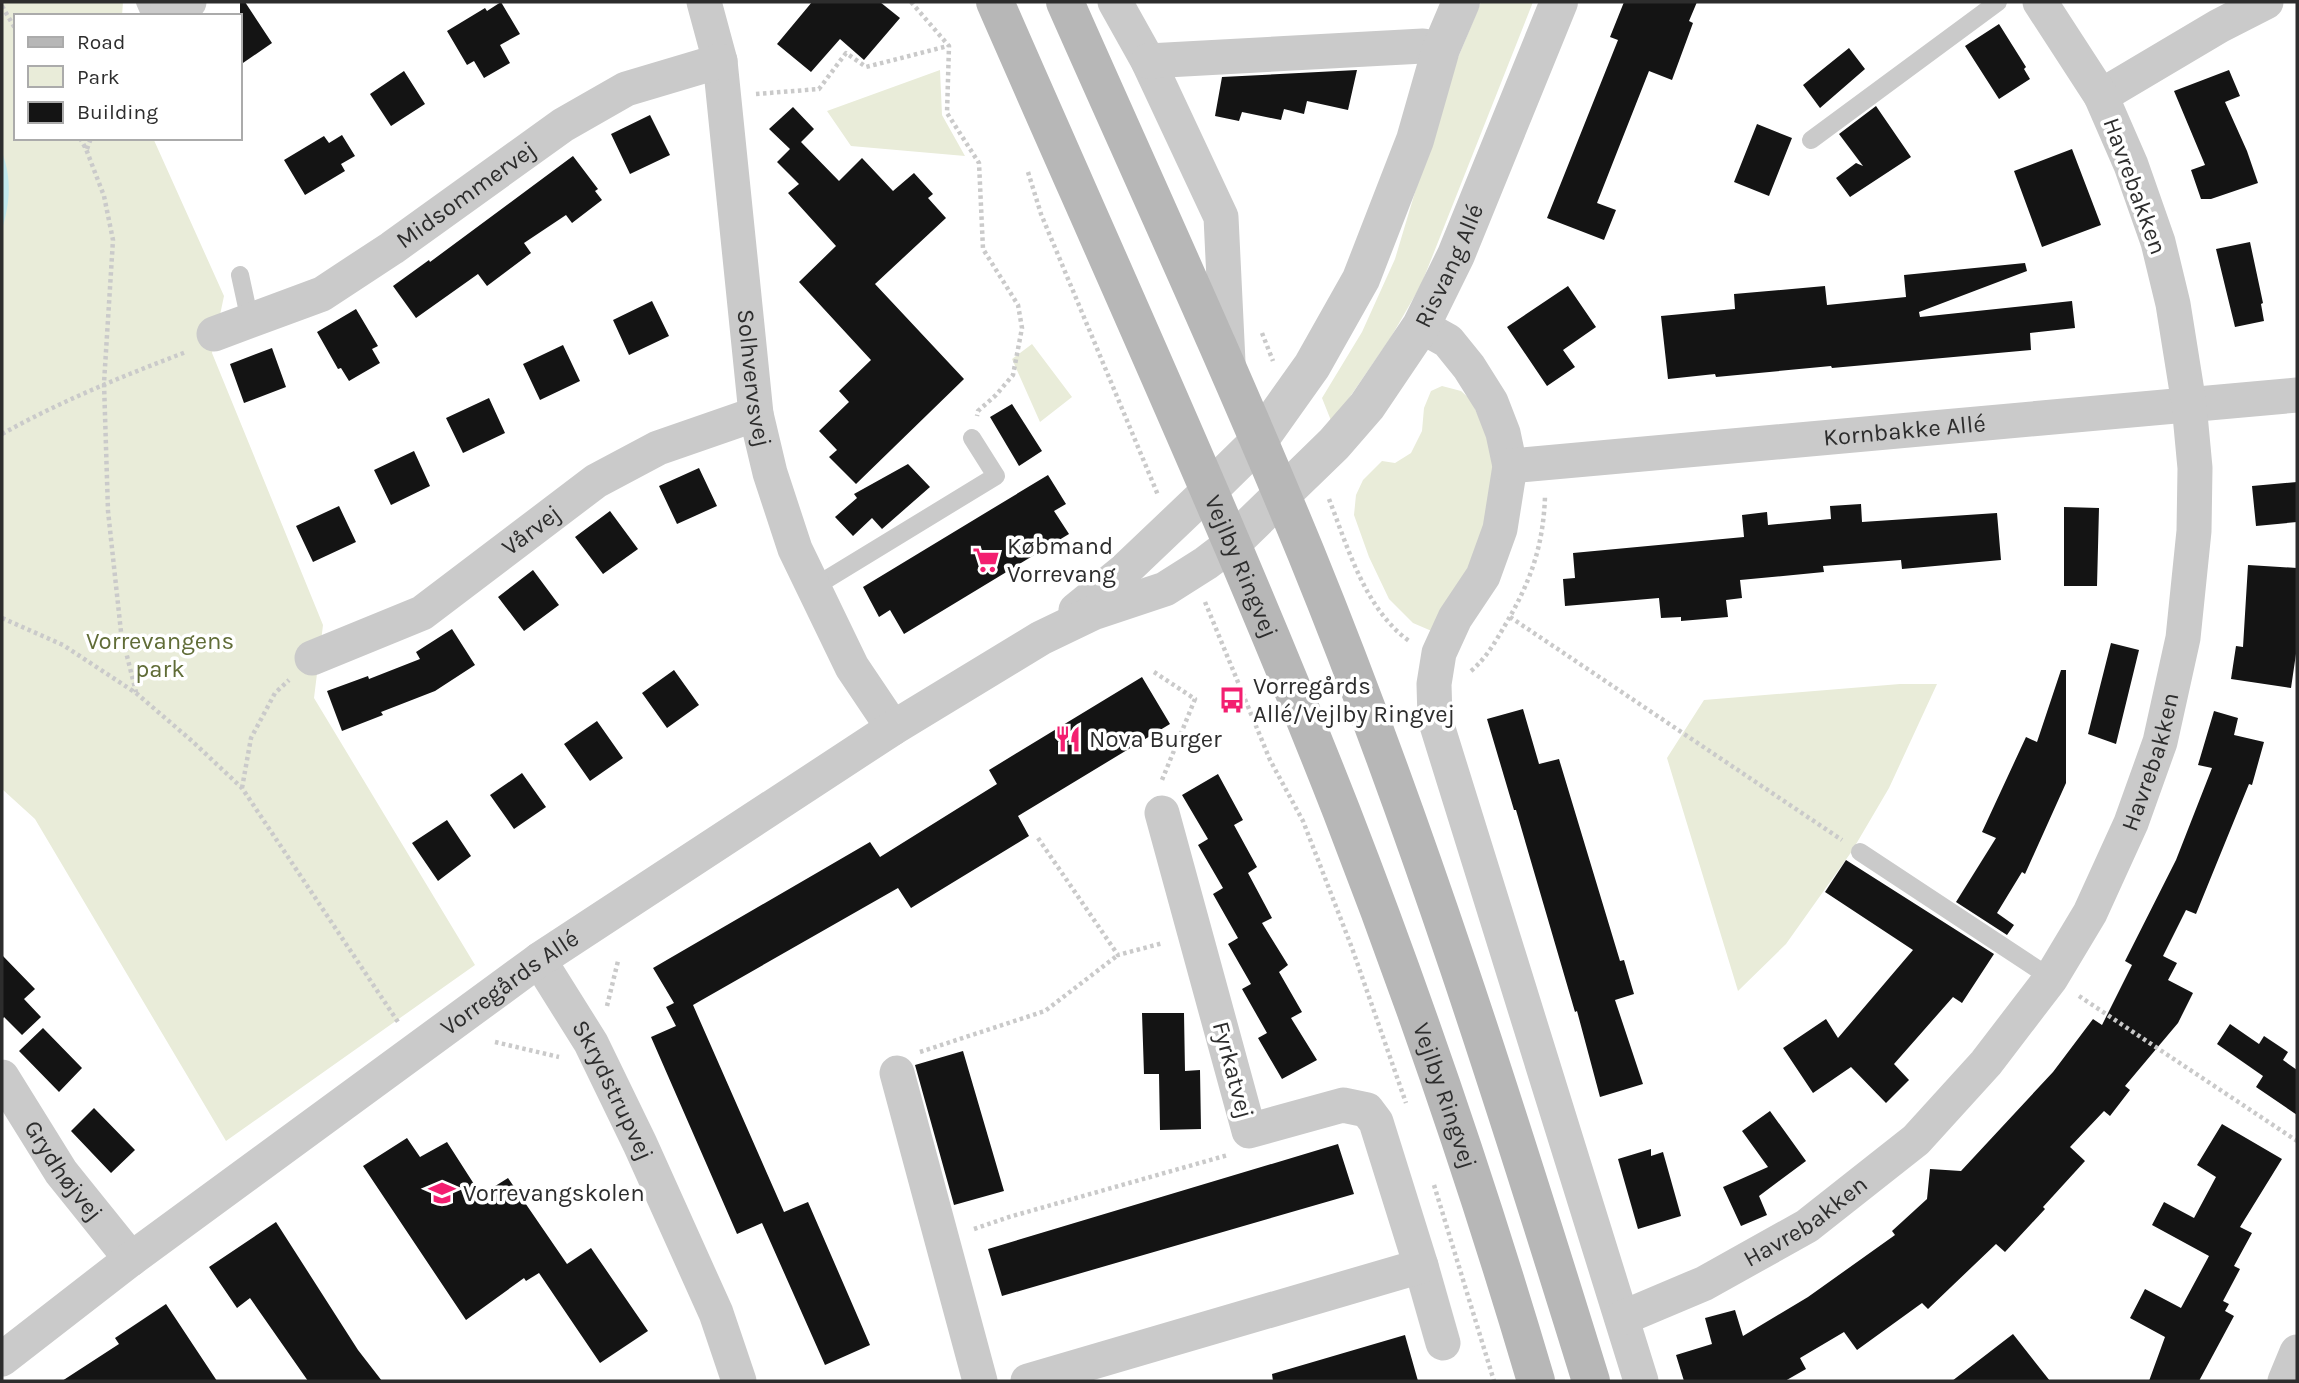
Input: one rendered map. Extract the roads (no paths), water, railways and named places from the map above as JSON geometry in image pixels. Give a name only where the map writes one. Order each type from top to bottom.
[{"type":"main road","name":"Vejlby Ringvej","points":[[995,2],[1231,544],[1340,809],[1416,1011],[1498,1252],[1536,1381]]},
{"type":"main road","name":"Vejlby Ringvej","points":[[1065,2],[1282,496],[1400,799],[1548,1242],[1591,1381]]},
{"type":"street","points":[[168,14],[189,2]]},
{"type":"street","name":"Solhvervsvej","points":[[704,2],[720,61],[756,414],[770,473],[795,550],[852,667],[893,728]]},
{"type":"street","name":"Vejlby Ringvej","points":[[1115,2],[1149,61],[1221,218],[1229,374]]},
{"type":"street","points":[[1208,491],[1258,442],[1312,366],[1361,279],[1415,140],[1441,49],[1461,2]]},
{"type":"street","name":"Risvang Allé","points":[[1231,544],[1335,444],[1367,406],[1422,326],[1456,255],[1559,2]]},
{"type":"street","name":"Havrebakken","points":[[1622,1318],[1705,1283],[1807,1226],[1916,1140],[1986,1063],[2051,978],[2095,901],[2131,823],[2160,742],[2183,638],[2194,531],[2195,468],[2189,404],[2173,304],[2158,242],[2131,165],[2101,96],[2040,2]]},
{"type":"street","points":[[2101,96],[2219,26],[2266,2]]},
{"type":"street","points":[[1149,61],[1423,46],[1441,49]]},
{"type":"street","name":"Midsommervej","points":[[214,334],[322,293],[392,248],[562,125],[626,89],[720,61]]},
{"type":"street","points":[[1422,326],[1448,341],[1476,379],[1490,402],[1503,433],[1510,466],[1500,529],[1483,576],[1455,618],[1439,653],[1434,684],[1435,719],[1641,1381]]},
{"type":"street","name":"Kornbakke Allé","points":[[1510,466],[2297,395]]},
{"type":"street","name":"Vårvej","points":[[312,658],[422,613],[596,481],[657,448],[756,414]]},
{"type":"street","name":"Vorregårds Allé","points":[[1041,638],[1125,570],[1208,491]]},
{"type":"street","name":"Vorregårds Allé","points":[[2,1359],[131,1259],[540,960],[893,728],[1041,638],[1093,613],[1165,589],[1231,544]]},
{"type":"street","name":"Fyrkatvej","points":[[1162,813],[1249,1131],[1343,1105],[1367,1110],[1376,1122],[1443,1343]]},
{"type":"street","name":"Skrydstrupvej","points":[[540,960],[591,1043],[640,1144],[716,1313],[739,1381]]},
{"type":"street","points":[[897,1073],[980,1381]]},
{"type":"street","name":"Grydhøjvej","points":[[2,1077],[61,1172],[131,1259]]},
{"type":"street","points":[[1028,1381],[1421,1266]]},
{"type":"street","points":[[2285,1381],[2297,1352]]},
{"type":"lane","points":[[1811,140],[1998,2]]},
{"type":"lane","points":[[240,275],[250,321]]},
{"type":"lane","points":[[814,587],[996,476],[972,438]]},
{"type":"lane","points":[[1860,852],[2051,978]]},
{"type":"water","points":[[2,152],[9,191],[2,229]]},
{"type":"place","name":"Købmand Vorrevang","points":[[986,560]]},
{"type":"place","name":"Vorregårds Allé/Vejlby Ringvej","points":[[1232,700]]},
{"type":"place","name":"Nova Burger","points":[[1068,739]]},
{"type":"place","name":"Vorrevangskolen","points":[[442,1193]]},
{"type":"park label","name":"Vorrevangens park","points":[[160,655]]}]
